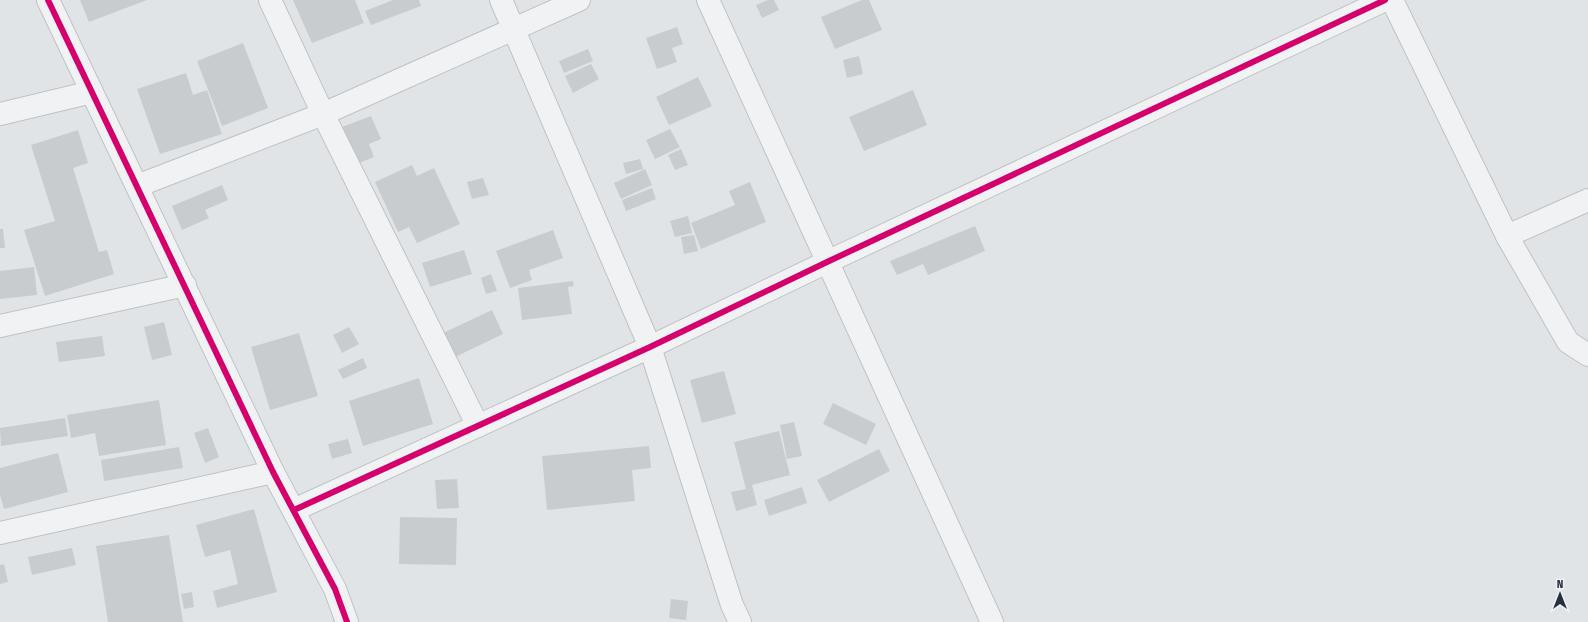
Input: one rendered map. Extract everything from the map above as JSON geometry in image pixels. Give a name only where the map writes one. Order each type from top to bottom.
[{"type":"street","points":[[48,0],[273,472],[334,589],[347,622]]},
{"type":"street","points":[[270,0],[323,114],[478,426]]},
{"type":"street","points":[[501,0],[515,29],[650,347],[732,605],[740,622]]},
{"type":"street","points":[[137,186],[323,114],[578,0]]},
{"type":"street","points":[[708,0],[992,622]]},
{"type":"street","points":[[294,510],[650,347],[827,262],[1385,0]]},
{"type":"street","points":[[1392,0],[1507,236],[1568,342],[1588,355]]},
{"type":"street","points":[[0,114],[92,92]]},
{"type":"street","points":[[1507,236],[1588,200]]},
{"type":"street","points":[[0,326],[185,285]]},
{"type":"street","points":[[0,532],[273,472]]},
{"type":"building","points":[[80,0],[147,0],[89,22]]},
{"type":"building","points":[[293,0],[355,0],[364,23],[312,43]]},
{"type":"building","points":[[393,0],[419,0],[421,6],[371,25],[365,11]]},
{"type":"building","points":[[768,0],[774,0],[779,10],[762,18],[756,5]]},
{"type":"building","points":[[862,0],[869,0],[882,30],[835,49],[821,17]]},
{"type":"building","points":[[677,27],[683,44],[672,48],[677,62],[657,69],[646,38]]},
{"type":"building","points":[[243,43],[268,108],[222,126],[197,61]]},
{"type":"building","points":[[588,49],[593,61],[564,73],[559,61]]},
{"type":"building","points":[[859,56],[863,74],[847,78],[843,60]]},
{"type":"building","points":[[591,64],[599,79],[573,93],[565,76]]},
{"type":"building","points":[[186,73],[193,95],[207,90],[222,134],[160,154],[137,89]]},
{"type":"building","points":[[698,77],[712,106],[669,125],[656,97]]},
{"type":"building","points":[[913,90],[927,125],[864,151],[849,117]]},
{"type":"building","points":[[371,116],[381,139],[369,144],[374,157],[357,164],[342,127]]},
{"type":"building","points":[[670,129],[680,147],[655,159],[646,140]]},
{"type":"building","points":[[78,130],[88,163],[73,168],[99,252],[107,250],[114,274],[45,296],[24,230],[55,221],[31,145]]},
{"type":"building","points":[[681,149],[688,165],[675,170],[668,155]]},
{"type":"building","points":[[640,159],[643,169],[626,174],[623,163]]},
{"type":"building","points":[[412,165],[417,176],[434,168],[460,224],[417,243],[409,227],[398,232],[375,182]]},
{"type":"building","points":[[645,169],[652,185],[621,199],[614,183]]},
{"type":"building","points":[[483,178],[489,195],[472,199],[467,182]]},
{"type":"building","points":[[750,182],[766,222],[701,249],[691,223],[735,205],[729,191]]},
{"type":"building","points":[[222,185],[228,200],[205,210],[209,218],[182,230],[172,206]]},
{"type":"building","points":[[652,188],[656,199],[626,211],[622,200]]},
{"type":"building","points":[[688,216],[692,233],[675,237],[670,221]]},
{"type":"building","points":[[975,226],[985,251],[928,275],[923,264],[897,275],[890,261]]},
{"type":"building","points":[[0,229],[3,229],[5,248],[0,248]]},
{"type":"building","points":[[553,230],[563,258],[529,270],[532,280],[510,288],[496,251]]},
{"type":"building","points":[[694,235],[698,251],[684,254],[681,237]]},
{"type":"building","points":[[464,250],[472,274],[430,287],[422,263]]},
{"type":"building","points":[[34,267],[37,295],[0,299],[0,271]]},
{"type":"building","points":[[491,274],[497,291],[486,294],[481,278]]},
{"type":"building","points":[[573,281],[574,286],[568,287],[572,314],[522,320],[518,288]]},
{"type":"building","points":[[492,310],[503,334],[451,359],[439,335]]},
{"type":"building","points":[[164,322],[172,355],[152,360],[144,327]]},
{"type":"building","points":[[349,327],[359,344],[342,353],[333,335]]},
{"type":"building","points":[[299,333],[318,396],[270,410],[251,347]]},
{"type":"building","points":[[102,336],[105,356],[59,362],[56,342]]},
{"type":"building","points":[[363,358],[367,368],[343,379],[338,370]]},
{"type":"building","points":[[724,371],[736,414],[702,423],[690,380]]},
{"type":"building","points":[[419,378],[433,424],[363,446],[349,401]]},
{"type":"building","points":[[159,400],[166,445],[99,456],[95,433],[71,438],[67,415]]},
{"type":"building","points":[[833,403],[876,424],[866,445],[823,424]]},
{"type":"building","points":[[65,418],[68,436],[1,446],[0,428]]},
{"type":"building","points":[[794,422],[802,456],[787,459],[780,425]]},
{"type":"building","points":[[208,428],[219,457],[205,463],[194,433]]},
{"type":"building","points":[[779,431],[790,475],[752,485],[757,505],[736,511],[731,492],[746,489],[734,442]]},
{"type":"building","points":[[348,439],[352,453],[332,459],[328,444]]},
{"type":"building","points":[[649,446],[651,468],[632,470],[635,501],[547,510],[542,456]]},
{"type":"building","points":[[179,447],[183,468],[104,481],[101,460]]},
{"type":"building","points":[[879,449],[890,471],[829,502],[817,480]]},
{"type":"building","points":[[58,453],[68,492],[4,509],[0,495],[0,468]]},
{"type":"building","points":[[457,479],[459,508],[437,509],[435,480]]},
{"type":"building","points":[[802,487],[807,503],[769,516],[764,500]]},
{"type":"building","points":[[254,509],[277,592],[217,608],[213,591],[238,584],[230,550],[205,557],[196,525]]},
{"type":"building","points":[[400,517],[457,518],[456,565],[399,564]]},
{"type":"building","points":[[169,535],[183,622],[108,622],[96,546]]},
{"type":"building","points":[[72,548],[76,565],[32,575],[28,557]]},
{"type":"building","points":[[4,564],[8,582],[0,584],[0,565]]},
{"type":"building","points":[[192,592],[194,607],[184,609],[181,594]]},
{"type":"building","points":[[671,599],[688,601],[686,620],[669,618]]},
{"type":"cycle path","points":[[48,0],[273,472],[335,589],[347,622]]},
{"type":"cycle path","points":[[294,510],[650,347],[827,262],[1385,0]]}]
